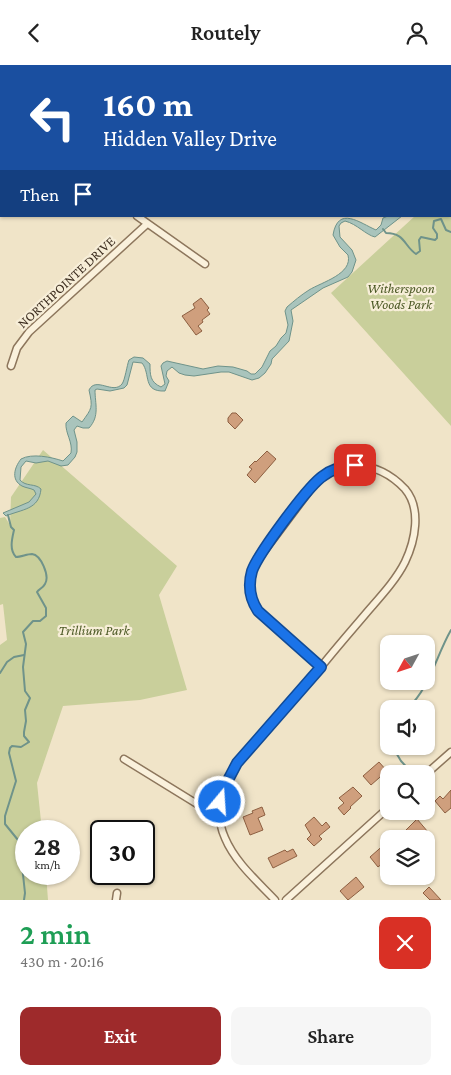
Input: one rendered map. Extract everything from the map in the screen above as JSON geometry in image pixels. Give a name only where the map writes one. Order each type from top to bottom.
[{"type":"street","points":[[139,217],[205,264]]},
{"type":"street","name":"NORTHPOINTE DRIVE","points":[[11,366],[17,348],[29,332],[147,224]]},
{"type":"street","points":[[275,900],[234,854],[225,840],[219,815],[220,802],[225,786],[237,763],[321,667],[392,582],[404,563],[412,545],[415,517],[408,493],[388,474],[369,466],[342,466],[322,476],[265,548],[252,572],[250,592],[258,611],[321,667]]},
{"type":"street","points":[[435,766],[451,752]]},
{"type":"street","points":[[124,759],[210,812],[219,815]]},
{"type":"street","points":[[286,900],[380,815]]},
{"type":"green space","name":"Witherspoon Woods Park","points":[[414,217],[451,217],[451,426],[331,293]]},
{"type":"green space","name":"Trillium Park","points":[[43,450],[177,566],[159,595],[187,690],[140,700],[63,706],[37,783],[41,820],[15,820],[15,885],[47,885],[48,900],[0,900],[0,645],[7,640],[3,604],[0,605],[0,518],[5,517],[10,525],[11,497]]},
{"type":"water","points":[[401,217],[375,237],[349,222],[341,223],[339,226],[340,237],[352,250],[356,260],[352,272],[348,277],[323,288],[291,310],[293,321],[289,341],[272,359],[265,373],[259,378],[252,380],[229,372],[194,376],[185,375],[172,367],[167,371],[166,376],[169,381],[165,391],[158,391],[150,385],[142,363],[133,362],[127,385],[124,388],[110,391],[95,390],[95,419],[89,428],[77,426],[74,430],[77,442],[75,457],[68,465],[61,466],[48,461],[36,463],[26,461],[21,467],[20,480],[25,484],[41,489],[40,496],[29,508],[6,516],[3,513],[29,502],[36,494],[34,490],[22,486],[16,481],[15,470],[21,459],[36,456],[63,461],[71,453],[66,423],[73,416],[82,422],[91,407],[89,390],[92,386],[118,387],[123,382],[129,360],[134,357],[143,358],[150,364],[151,378],[161,387],[165,384],[161,366],[167,361],[203,369],[218,366],[233,367],[255,374],[262,367],[270,351],[286,333],[288,325],[285,311],[287,307],[306,292],[335,277],[346,267],[348,255],[340,247],[333,235],[340,221],[345,218],[350,219],[376,230],[381,225],[383,218]]},
{"type":"building","points":[[201,298],[209,308],[207,310],[210,314],[198,326],[202,331],[196,335],[182,316],[195,308],[193,304]]},
{"type":"building","points":[[232,413],[236,413],[243,420],[235,429],[228,422],[228,418]]},
{"type":"building","points":[[267,451],[276,459],[255,483],[247,475],[252,469],[249,467]]},
{"type":"building","points":[[379,762],[382,765],[380,765],[380,777],[371,785],[363,776]]},
{"type":"building","points":[[353,787],[362,796],[344,815],[338,808],[344,803],[339,798]]},
{"type":"building","points":[[451,790],[451,808],[445,813],[435,801],[440,796],[443,799]]},
{"type":"building","points":[[262,807],[265,815],[258,818],[263,830],[250,835],[243,817]]},
{"type":"building","points":[[314,817],[322,826],[326,822],[330,827],[319,836],[322,839],[314,846],[307,839],[311,835],[305,825]]},
{"type":"building","points":[[418,820],[426,830],[406,830]]},
{"type":"building","points":[[380,848],[380,865],[378,867],[370,857]]},
{"type":"building","points":[[293,849],[297,856],[273,868],[268,858],[285,850],[287,852]]},
{"type":"building","points":[[356,877],[364,887],[348,900],[340,891]]},
{"type":"building","points":[[429,887],[441,900],[430,900],[423,893]]},
{"type":"waterway","points":[[383,229],[386,233],[397,235],[401,238],[416,254],[420,251],[419,240],[421,237],[435,240],[437,238],[433,228],[434,221],[441,219],[446,230],[451,232]]},
{"type":"waterway","points":[[8,515],[11,527],[14,530],[12,551],[16,557],[30,554],[35,555],[39,558],[46,576],[45,584],[37,592],[46,608],[46,616],[40,621],[33,621],[23,632],[26,644],[23,667],[25,691],[30,698],[25,710],[24,736],[29,742],[21,747],[12,746],[9,753],[16,781],[5,816],[5,824],[18,840],[20,847],[25,893],[24,900]]},
{"type":"waterway","points":[[416,700],[427,682],[451,630]]},
{"type":"waterway","points":[[0,673],[7,662],[14,657],[24,655]]},
{"type":"waterway","points":[[397,755],[405,765]]},
{"type":"route","points":[[220,802],[230,773],[237,763],[321,667],[263,616],[254,605],[250,592],[250,583],[256,562],[294,510],[322,476],[342,466],[355,465]]}]
